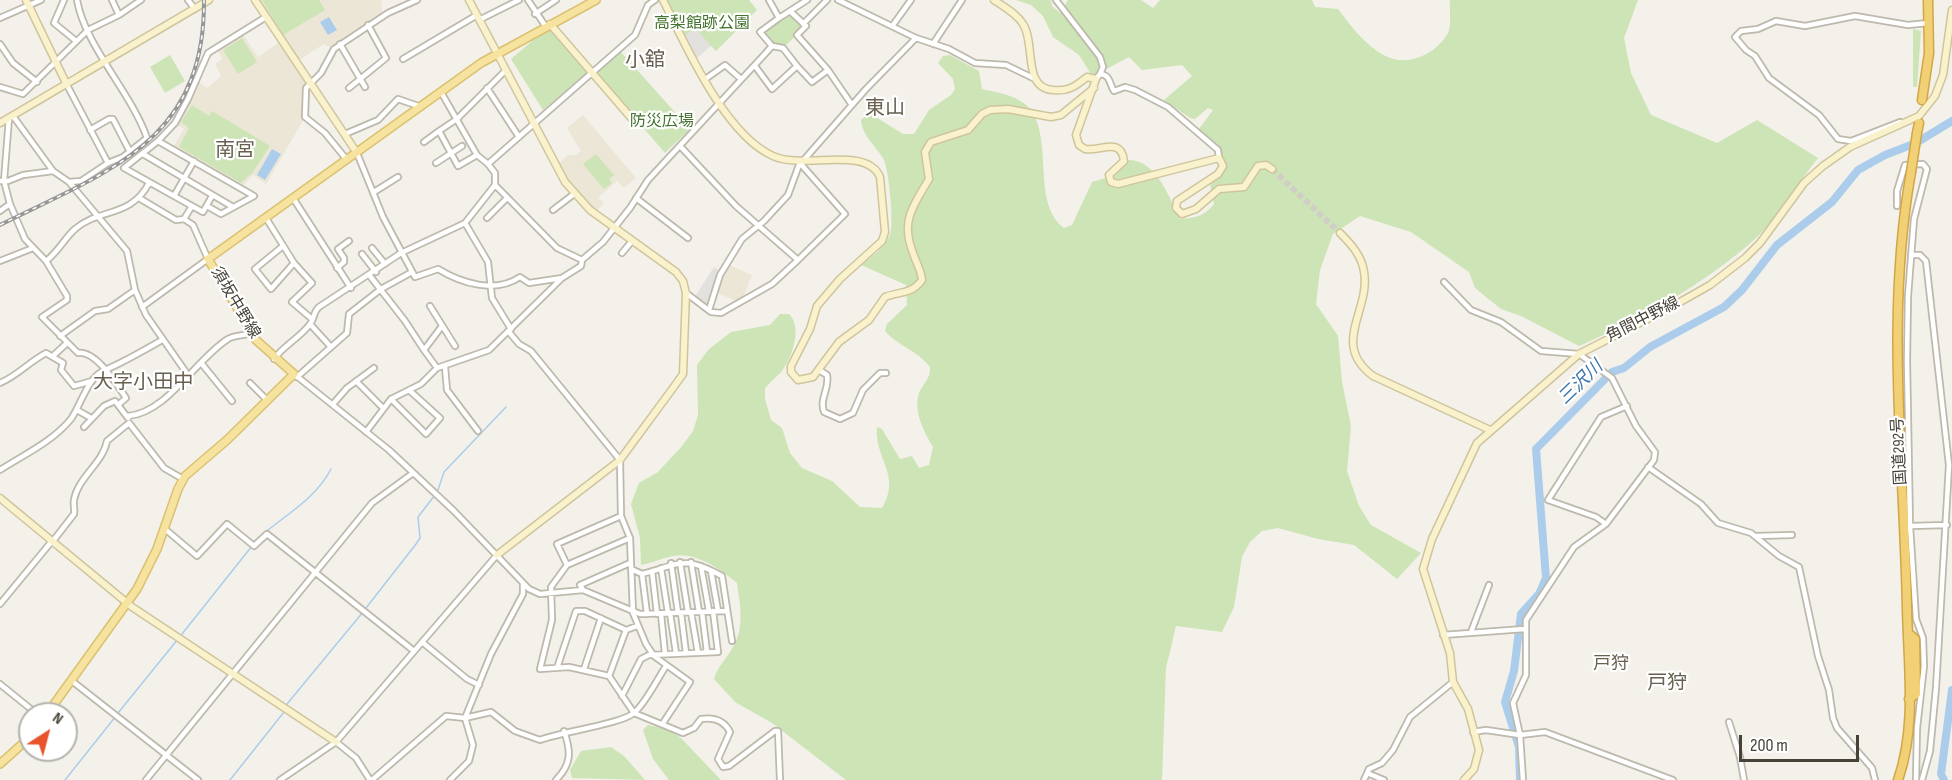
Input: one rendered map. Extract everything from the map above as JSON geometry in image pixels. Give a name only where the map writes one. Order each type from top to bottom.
[{"type":"highway","points":[[1922,100],[1929,53],[1928,4]]},
{"type":"highway","name":"国道292号","points":[[1899,778],[1906,754],[1910,699],[1898,422],[1897,311],[1904,212],[1917,132],[1915,122]]},
{"type":"main road","name":"須坂中野線","points":[[295,376],[274,359],[251,333],[208,259],[496,53],[596,0]]},
{"type":"main road","points":[[56,702],[128,602],[146,572],[183,479],[295,376]]},
{"type":"main road","points":[[0,764],[18,748]]},
{"type":"street","points":[[0,18],[28,3],[41,0]]},
{"type":"street","points":[[64,0],[54,22],[76,41]]},
{"type":"street","points":[[69,182],[81,181],[130,152],[147,138],[136,110],[88,30],[77,0]]},
{"type":"street","points":[[112,0],[119,15]]},
{"type":"street","points":[[0,87],[23,94],[88,30],[119,15],[141,0]]},
{"type":"street","points":[[188,0],[195,9]]},
{"type":"street","points":[[0,123],[209,0]]},
{"type":"street","points":[[255,0],[357,153],[383,217],[417,279],[438,269],[464,282],[490,285],[505,286],[520,277],[529,283],[562,278]]},
{"type":"street","points":[[347,160],[325,133],[305,117],[306,94],[310,84],[317,78],[334,49],[340,44],[368,25],[417,0]]},
{"type":"street","points":[[280,780],[289,778],[336,742],[497,555],[620,460],[683,374],[686,293],[683,281],[676,272],[614,228],[574,194],[534,125],[469,0]]},
{"type":"street","points":[[403,59],[478,17],[519,0]]},
{"type":"street","points":[[528,0],[535,14],[593,72],[633,120]]},
{"type":"street","points":[[542,0],[546,8]]},
{"type":"street","points":[[535,14],[554,0]]},
{"type":"street","points":[[488,164],[635,35],[648,5],[655,0]]},
{"type":"street","points":[[663,0],[719,104],[763,151],[782,160],[800,163],[865,162],[878,171],[882,185],[885,232],[882,241],[840,279],[817,306],[810,329],[790,366],[791,372],[798,380],[813,377],[839,342],[871,318],[885,297],[905,294],[917,287],[922,280],[909,240],[908,220],[911,205],[929,179],[925,152],[931,142],[968,130],[982,114],[990,110],[1008,109],[1051,117],[1061,115],[1094,88]]},
{"type":"street","points":[[769,0],[779,18]]},
{"type":"street","points":[[803,24],[827,0]]},
{"type":"street","points":[[838,0],[916,38],[975,63],[1006,65],[1035,79],[1046,90],[1061,91],[1073,88],[1087,77],[1108,76],[1114,91],[1125,87],[1135,90],[1179,115],[1203,139],[1218,150],[1223,166],[1221,170],[1180,198],[1176,205],[1178,211],[1186,213],[1196,208],[1219,189],[1244,188],[1258,166],[1266,165],[1272,169]]},
{"type":"street","points":[[893,25],[911,0]]},
{"type":"street","points":[[933,44],[962,0]]},
{"type":"street","points":[[994,0],[1023,22],[1030,42],[1035,79]]},
{"type":"street","points":[[1056,0],[1100,57],[1103,67],[1076,135],[1077,141],[1085,149],[1105,146],[1115,147],[1121,151],[1124,161],[1109,175],[1111,182],[1118,184],[1219,158]]},
{"type":"street","points":[[805,1],[760,32],[772,46],[783,48],[812,82],[828,70]]},
{"type":"street","points":[[28,3],[56,64],[108,163]]},
{"type":"street","name":"角間中野線","points":[[1464,780],[1478,758],[1473,732],[1468,708],[1453,682],[1450,653],[1423,569],[1432,539],[1477,443],[1579,354],[1710,285],[1760,243],[1804,183],[1823,166],[1850,147],[1915,122],[1935,96],[1942,75],[1952,10]]},
{"type":"street","points":[[790,11],[806,26],[797,35],[828,70],[852,105]]},
{"type":"street","points":[[1915,122],[1893,124],[1844,142],[1838,139],[1819,115],[1768,78],[1755,56],[1746,50],[1735,37],[1741,31],[1758,29],[1776,21],[1805,26],[1855,16],[1908,25],[1928,23]]},
{"type":"street","points":[[213,196],[203,212],[124,168],[158,141],[184,108],[204,57],[266,17]]},
{"type":"street","points":[[349,88],[386,58],[368,25]]},
{"type":"street","points":[[709,310],[720,275],[742,239],[760,225],[792,190],[800,163],[916,38]]},
{"type":"street","points":[[0,44],[13,63],[37,82]]},
{"type":"street","points":[[340,44],[365,87]]},
{"type":"street","points":[[366,432],[391,399],[410,390],[436,368],[445,367],[489,350],[562,278],[581,266],[582,260],[595,250],[614,228],[648,180],[681,147],[772,46]]},
{"type":"street","points":[[705,80],[725,65],[741,80]]},
{"type":"street","points":[[755,66],[772,89],[797,66]]},
{"type":"street","points":[[424,142],[457,119],[505,71]]},
{"type":"street","points":[[487,88],[519,136]]},
{"type":"street","points":[[274,359],[281,349],[311,322],[314,311],[376,272],[401,253],[465,223],[495,185],[495,172],[477,154],[441,92]]},
{"type":"street","points":[[345,134],[378,120],[398,99],[421,107]]},
{"type":"street","points":[[11,117],[53,171],[69,182],[127,251],[135,290],[142,307],[162,340],[188,375]]},
{"type":"street","points":[[11,117],[2,181],[25,239],[46,261],[67,296],[64,303],[42,317],[78,353],[87,354],[105,369],[126,398],[119,404]]},
{"type":"street","points":[[90,130],[108,118],[113,119],[130,152]]},
{"type":"street","points":[[439,131],[458,165],[477,154]]},
{"type":"street","points":[[158,141],[255,196],[221,214],[207,206]]},
{"type":"street","points":[[436,163],[462,146]]},
{"type":"street","points":[[681,147],[736,206],[798,260]]},
{"type":"street","points":[[142,154],[233,207]]},
{"type":"street","points":[[174,196],[194,161]]},
{"type":"street","points":[[686,293],[715,314],[721,313],[772,284],[845,214],[800,163]]},
{"type":"street","points":[[1897,206],[1897,191],[1905,165],[1923,164],[1927,169],[1914,219],[1911,255],[1907,361],[1910,526],[1916,619],[1923,638],[1924,666],[1916,780]]},
{"type":"street","points":[[2,181],[53,171]]},
{"type":"street","points":[[374,192],[398,177]]},
{"type":"street","points":[[46,261],[75,229],[97,217],[121,210],[139,198],[149,183]]},
{"type":"street","points":[[495,185],[557,248],[582,260]]},
{"type":"street","points":[[553,210],[574,194]]},
{"type":"street","points":[[139,198],[176,220],[184,219],[193,225],[208,259],[142,307]]},
{"type":"street","points":[[293,198],[351,288]]},
{"type":"street","points":[[487,218],[507,198]]},
{"type":"street","points":[[636,198],[688,238]]},
{"type":"street","points":[[0,212],[10,204]]},
{"type":"street","points":[[184,219],[192,206]]},
{"type":"street","points":[[266,218],[294,263],[312,283],[292,302],[331,347]]},
{"type":"street","points":[[465,223],[488,262],[492,298],[510,331],[539,359],[620,460],[621,516],[630,538],[633,613],[654,656],[690,682],[663,723]]},
{"type":"street","points":[[1340,233],[1354,247],[1364,271],[1353,343],[1356,357],[1363,369],[1373,376],[1490,430]]},
{"type":"street","points":[[337,267],[344,262],[338,249],[349,241]]},
{"type":"street","points":[[622,253],[632,241]]},
{"type":"street","points":[[283,246],[255,269],[271,289],[294,263]]},
{"type":"street","points":[[0,261],[33,248]]},
{"type":"street","points":[[372,248],[385,264]]},
{"type":"street","points":[[362,254],[376,272]]},
{"type":"street","points":[[1911,255],[1920,255],[1926,261],[1949,465],[1947,525],[1930,752],[1922,780]]},
{"type":"street","points":[[412,272],[381,289],[349,315],[347,333],[295,376],[333,404],[413,473],[497,555],[523,584],[540,594],[583,590],[633,613],[727,611]]},
{"type":"street","points":[[370,276],[436,368]]},
{"type":"street","points":[[1444,282],[1471,310],[1501,322],[1541,351],[1579,354],[1614,380],[1636,426],[1654,449],[1654,460],[1621,509],[1606,524],[1574,547],[1529,613],[1521,629],[1526,675],[1513,703],[1520,735],[1524,780]]},
{"type":"street","points":[[60,336],[95,311],[108,309],[135,290]]},
{"type":"street","points":[[430,306],[455,346]]},
{"type":"street","points":[[424,350],[442,326]]},
{"type":"street","points":[[128,417],[148,411],[225,341],[251,333]]},
{"type":"street","points":[[0,470],[43,445],[61,430],[77,410],[92,381],[105,369],[122,364],[162,340]]},
{"type":"street","points":[[54,355],[67,343]]},
{"type":"street","points":[[0,383],[13,378],[21,368],[46,353],[54,355],[63,363],[61,370],[74,386],[92,381]]},
{"type":"street","points":[[202,364],[232,401]]},
{"type":"street","points":[[445,367],[447,390],[455,404],[478,431]]},
{"type":"street","points":[[333,404],[356,381],[374,368]]},
{"type":"street","points":[[819,370],[827,375],[829,383],[821,400],[824,412],[840,419],[853,413],[863,390],[880,373],[886,373]]},
{"type":"street","points":[[356,381],[383,408]]},
{"type":"street","points":[[250,382],[267,400]]},
{"type":"street","points":[[391,399],[426,434],[440,418],[410,390]]},
{"type":"street","points":[[84,428],[91,418],[105,406],[116,401],[128,417],[129,423],[164,468],[183,479]]},
{"type":"street","points":[[1606,524],[1596,517],[1548,500],[1601,417],[1627,406]]},
{"type":"street","points":[[77,410],[91,418]]},
{"type":"street","points":[[0,604],[75,514],[74,499],[88,473],[105,451],[107,441],[129,423]]},
{"type":"street","points":[[1648,467],[1701,504],[1718,523],[1756,536],[1779,556],[1799,567],[1818,656],[1829,690],[1833,718],[1837,728],[1872,768],[1875,780]]},
{"type":"street","points":[[146,780],[372,502],[413,473]]},
{"type":"street","points":[[0,498],[128,602],[336,742],[356,758],[371,780],[446,716],[465,718],[491,711],[515,731],[540,740],[564,731],[622,718],[634,713],[666,666]]},
{"type":"street","points":[[567,565],[557,544],[621,516]]},
{"type":"street","points":[[165,529],[197,556],[227,524],[254,546],[267,534],[414,651]]},
{"type":"street","points":[[1910,526],[1947,525]]},
{"type":"street","points":[[1756,536],[1777,534],[1792,536]]},
{"type":"street","points":[[630,538],[567,565],[551,587],[552,620],[540,669],[584,669],[609,676],[634,713],[683,733],[688,732],[701,719],[710,718],[726,724],[730,732],[718,759],[723,767],[778,731],[780,780]]},
{"type":"street","points":[[642,574],[671,563],[691,561],[722,576],[732,641]]},
{"type":"street","points":[[691,561],[707,652]]},
{"type":"street","points":[[680,562],[698,652]]},
{"type":"street","points":[[671,563],[686,653]]},
{"type":"street","points":[[630,566],[642,574],[647,614]]},
{"type":"street","points":[[583,590],[580,585],[630,566]]},
{"type":"street","points":[[701,566],[713,611]]},
{"type":"street","points":[[661,568],[676,653]]},
{"type":"street","points":[[652,571],[665,654]]},
{"type":"street","points":[[622,696],[641,659],[649,655],[718,652],[711,571]]},
{"type":"street","points":[[450,780],[469,761],[473,745],[465,718],[491,654],[523,594],[523,584]]},
{"type":"street","points":[[1471,632],[1489,585]]},
{"type":"street","points":[[557,668],[576,611],[585,611],[626,630],[638,626]]},
{"type":"street","points":[[584,669],[601,618]]},
{"type":"street","points":[[1443,635],[1521,629]]},
{"type":"street","points":[[609,676],[626,630]]},
{"type":"street","points":[[422,642],[467,679],[479,685]]},
{"type":"street","points":[[72,681],[198,780]]},
{"type":"street","points":[[1364,780],[1367,773],[1382,763],[1393,750],[1410,717],[1453,682]]},
{"type":"street","points":[[0,684],[22,702]]},
{"type":"street","points":[[1729,722],[1740,757],[1744,780]]},
{"type":"street","points":[[1473,732],[1486,730],[1520,735],[1545,732],[1561,736],[1672,780]]},
{"type":"street","points":[[556,780],[564,771],[571,754],[564,731]]},
{"type":"street","points":[[1367,773],[1384,780]]},
{"type":"shaded area","points":[[255,0],[381,0],[383,16],[334,49],[324,44],[296,62],[310,84],[307,88],[305,117],[266,184],[253,175],[241,188],[172,149],[184,129],[175,123],[196,80],[207,88],[221,76],[215,64],[222,59],[217,48],[242,33],[258,57],[281,41]]},
{"type":"shaded area","points":[[695,27],[711,46],[694,60],[683,38]]},
{"type":"shaded area","points":[[583,115],[636,178],[624,188],[617,181],[598,198],[604,203],[594,213],[556,166],[568,155],[576,155],[581,151],[567,128]]},
{"type":"shaded area","points":[[727,264],[752,275],[741,303],[715,292]]},
{"type":"shaded area","points":[[714,267],[722,273],[709,310],[694,298]]},
{"type":"green space","points":[[262,0],[319,0],[325,10],[283,35]]},
{"type":"green space","name":"高梨館跡公園","points":[[663,0],[749,0],[757,10],[716,51],[711,46],[694,60]]},
{"type":"green space","points":[[1016,0],[1051,0],[1052,6],[1060,13],[1068,0],[1141,0],[1153,8],[1160,0],[1312,0],[1315,7],[1338,9],[1360,36],[1380,53],[1396,60],[1405,60],[1430,52],[1443,40],[1450,25],[1450,0],[1638,0],[1624,38],[1631,73],[1651,115],[1717,143],[1757,120],[1818,158],[1772,220],[1736,255],[1672,299],[1579,346],[1521,316],[1501,309],[1475,288],[1469,272],[1411,232],[1360,216],[1333,234],[1320,270],[1316,304],[1338,336],[1342,382],[1351,426],[1347,471],[1359,506],[1371,525],[1421,553],[1397,579],[1354,545],[1318,539],[1278,528],[1262,531],[1250,542],[1242,557],[1234,607],[1222,632],[1176,626],[1166,668],[1162,780],[846,780],[772,723],[735,702],[714,679],[739,632],[741,616],[737,583],[716,567],[690,556],[673,556],[641,565],[640,538],[631,504],[639,483],[658,472],[693,431],[698,415],[697,365],[709,349],[731,332],[770,325],[780,314],[789,314],[796,334],[789,358],[782,371],[765,388],[765,399],[771,420],[782,428],[790,453],[802,468],[832,481],[860,507],[882,508],[889,486],[879,449],[877,427],[882,429],[900,459],[912,456],[919,468],[929,465],[933,447],[923,428],[917,407],[919,393],[928,378],[930,367],[885,331],[887,324],[907,305],[906,285],[861,265],[888,239],[891,229],[891,209],[884,160],[867,136],[861,120],[869,113],[903,134],[914,134],[929,110],[951,95],[955,89],[953,79],[938,63],[943,56],[950,55],[979,71],[982,89],[1021,101],[1034,116],[1040,132],[1048,202],[1054,216],[1064,228],[1072,225],[1092,182],[1116,175],[1128,160],[1138,161],[1154,172],[1180,219],[1199,216],[1214,204],[1210,185],[1226,168],[1222,157],[1199,129],[1213,110],[1208,108],[1195,119],[1190,118],[1164,100],[1192,76],[1182,65],[1142,70],[1129,57],[1095,75],[1091,74],[1079,55],[1053,37],[1043,16],[1031,5]]},
{"type":"green space","points":[[790,11],[806,26],[783,48],[776,49],[760,32]]},
{"type":"green space","points":[[550,26],[589,71],[543,110],[511,59]]},
{"type":"green space","points":[[1913,29],[1921,31],[1917,87],[1913,87]]},
{"type":"green space","points":[[242,38],[257,62],[238,74],[223,50]]},
{"type":"green space","name":"防災広場","points":[[621,52],[690,129],[665,153],[596,73]]},
{"type":"green space","points":[[170,55],[185,81],[165,93],[150,67]]},
{"type":"green space","points":[[192,105],[209,116],[212,111],[270,146],[253,172],[241,183],[179,147],[189,128],[181,122]]},
{"type":"green space","points":[[596,154],[614,175],[609,179],[612,183],[604,189],[583,164]]},
{"type":"green space","points":[[648,725],[666,729],[680,737],[721,780],[669,780],[653,759],[643,730]]},
{"type":"green space","points":[[611,747],[624,756],[645,780],[572,778],[570,770],[581,751]]},
{"type":"water","points":[[329,17],[337,30],[328,35],[320,22]]},
{"type":"water","points":[[272,149],[281,154],[265,180],[257,175]]},
{"type":"waterway","name":"三沢川","points":[[1520,780],[1519,747],[1505,702],[1514,671],[1521,614],[1539,594],[1546,578],[1536,449],[1612,372],[1624,368],[1650,347],[1724,307],[1742,290],[1777,245],[1832,202],[1858,170],[1885,155],[1916,143],[1952,121]]},
{"type":"waterway","points":[[438,490],[444,472],[506,407]]},
{"type":"waterway","points":[[268,530],[311,495],[331,469]]},
{"type":"waterway","points":[[366,608],[420,538],[418,517],[435,495]]},
{"type":"waterway","points":[[259,538],[265,532]]},
{"type":"waterway","points":[[182,634],[252,546]]},
{"type":"waterway","points":[[287,704],[363,612]]},
{"type":"waterway","points":[[118,713],[178,639]]},
{"type":"waterway","points":[[1944,780],[1941,774],[1952,690]]},
{"type":"waterway","points":[[230,780],[284,712]]},
{"type":"waterway","points":[[65,780],[116,716]]},
{"type":"tunnel","points":[[1272,169],[1340,233]]},
{"type":"railway","points":[[0,225],[112,168],[143,146],[168,119],[188,87],[200,48],[204,0]]},
{"type":"district","name":"小舘","points":[[645,61]]},
{"type":"district","name":"東山","points":[[885,109]]},
{"type":"district","name":"南宮","points":[[235,151]]},
{"type":"district","name":"大字小田中","points":[[143,383]]},
{"type":"district","name":"戸狩","points":[[1611,664]]},
{"type":"district","name":"戸狩","points":[[1667,684]]}]
